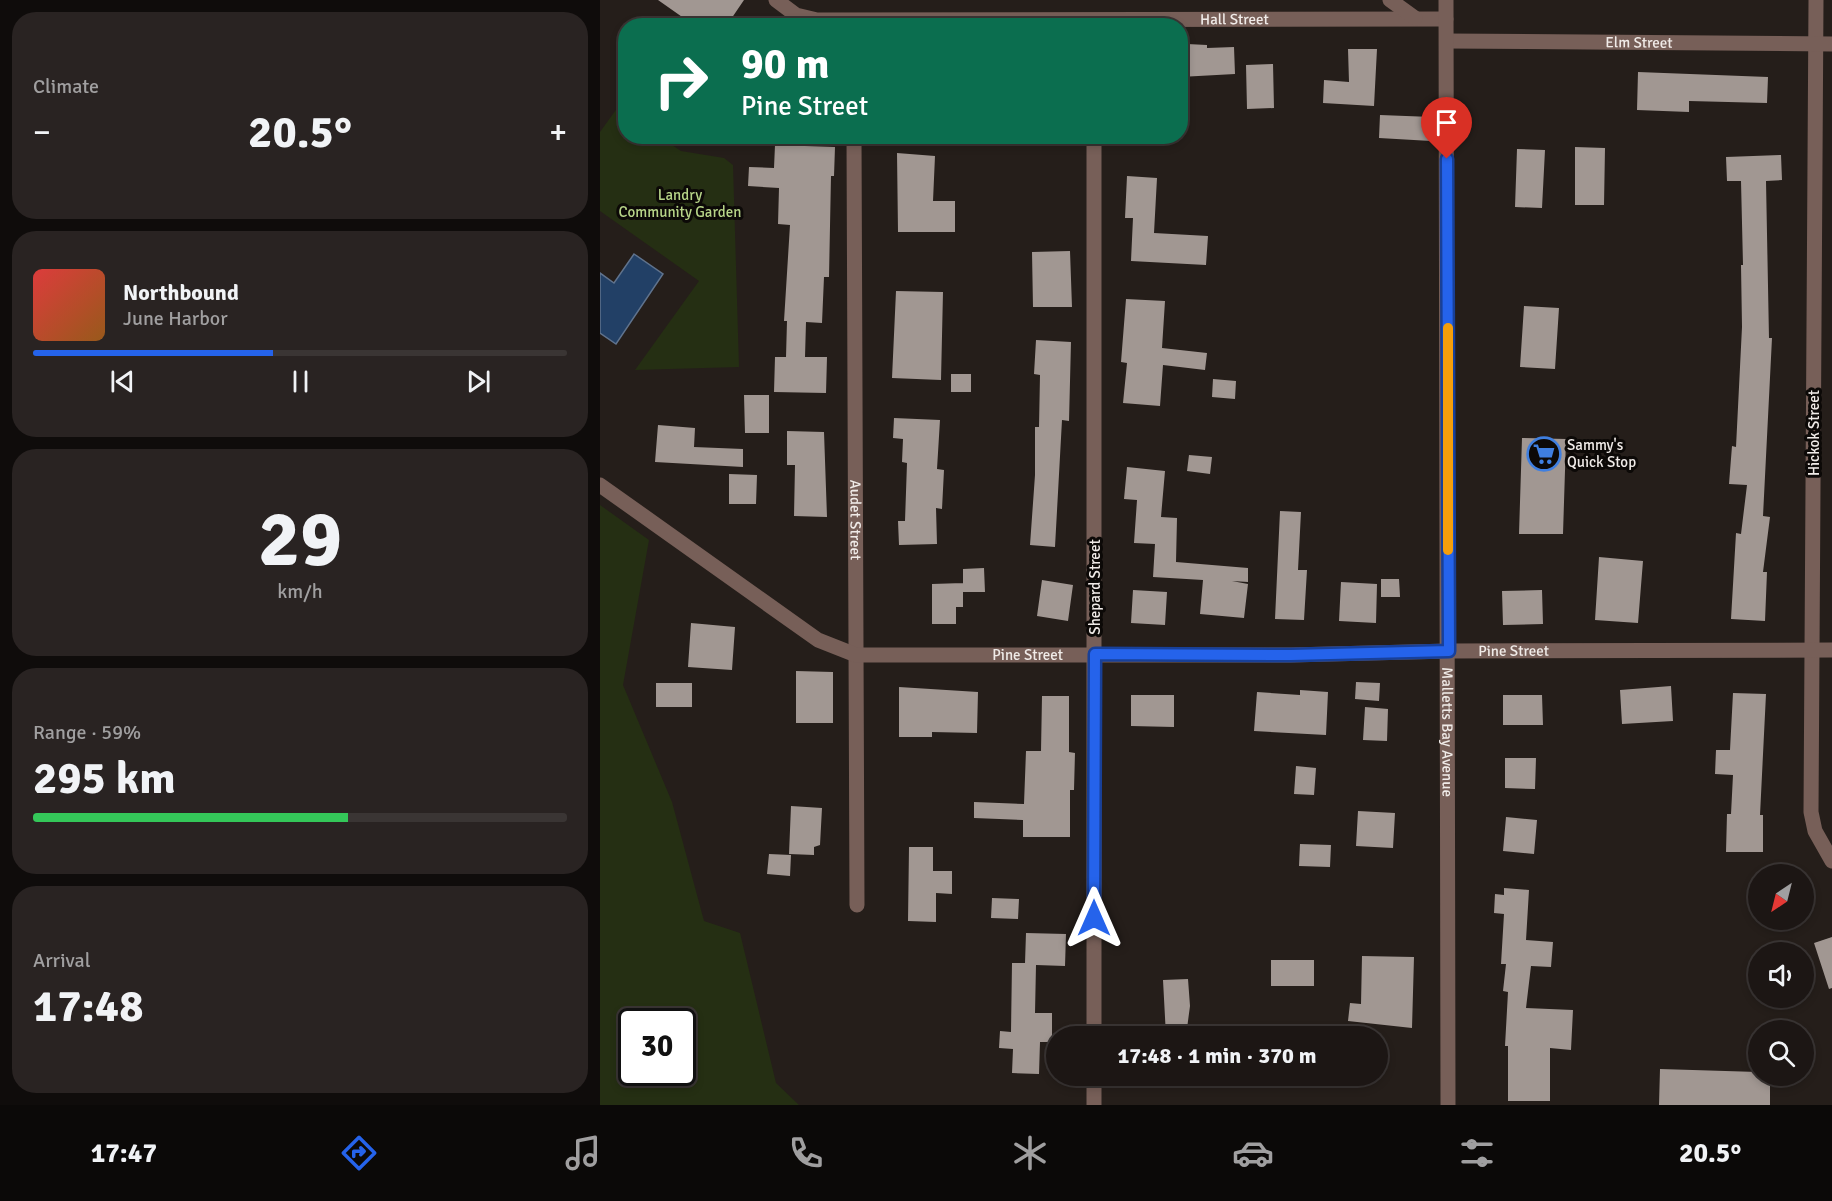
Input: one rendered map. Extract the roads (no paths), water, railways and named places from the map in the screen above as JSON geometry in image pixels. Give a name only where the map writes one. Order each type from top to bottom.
[{"type":"street","name":"Hall Street","points":[[776,0],[803,18]]},
{"type":"street","points":[[1390,0],[1416,18]]},
{"type":"street","name":"Malletts Bay Avenue","points":[[1446,0],[1449,651],[1448,1105]]},
{"type":"street","name":"Hickok Street","points":[[1816,0],[1811,812],[1815,831],[1832,861]]},
{"type":"street","name":"Hall Street","points":[[1188,22],[1446,19]]},
{"type":"street","name":"Elm Street","points":[[1446,40],[1832,44]]},
{"type":"street","name":"Audet Street","points":[[854,144],[857,905]]},
{"type":"street","name":"Shepard Street","points":[[1094,144],[1094,1026]]},
{"type":"street","name":"Pine Street","points":[[600,485],[818,640],[856,655],[1291,655],[1449,651],[1832,650]]},
{"type":"street","points":[[1094,1086],[1094,1105]]},
{"type":"water","points":[[634,254],[663,274],[616,344],[600,333],[600,273],[614,283]]},
{"type":"place","name":"Sammy's Quick Stop","points":[[1544,454]]},
{"type":"park label","name":"Landry Community Garden","points":[[680,204]]}]
